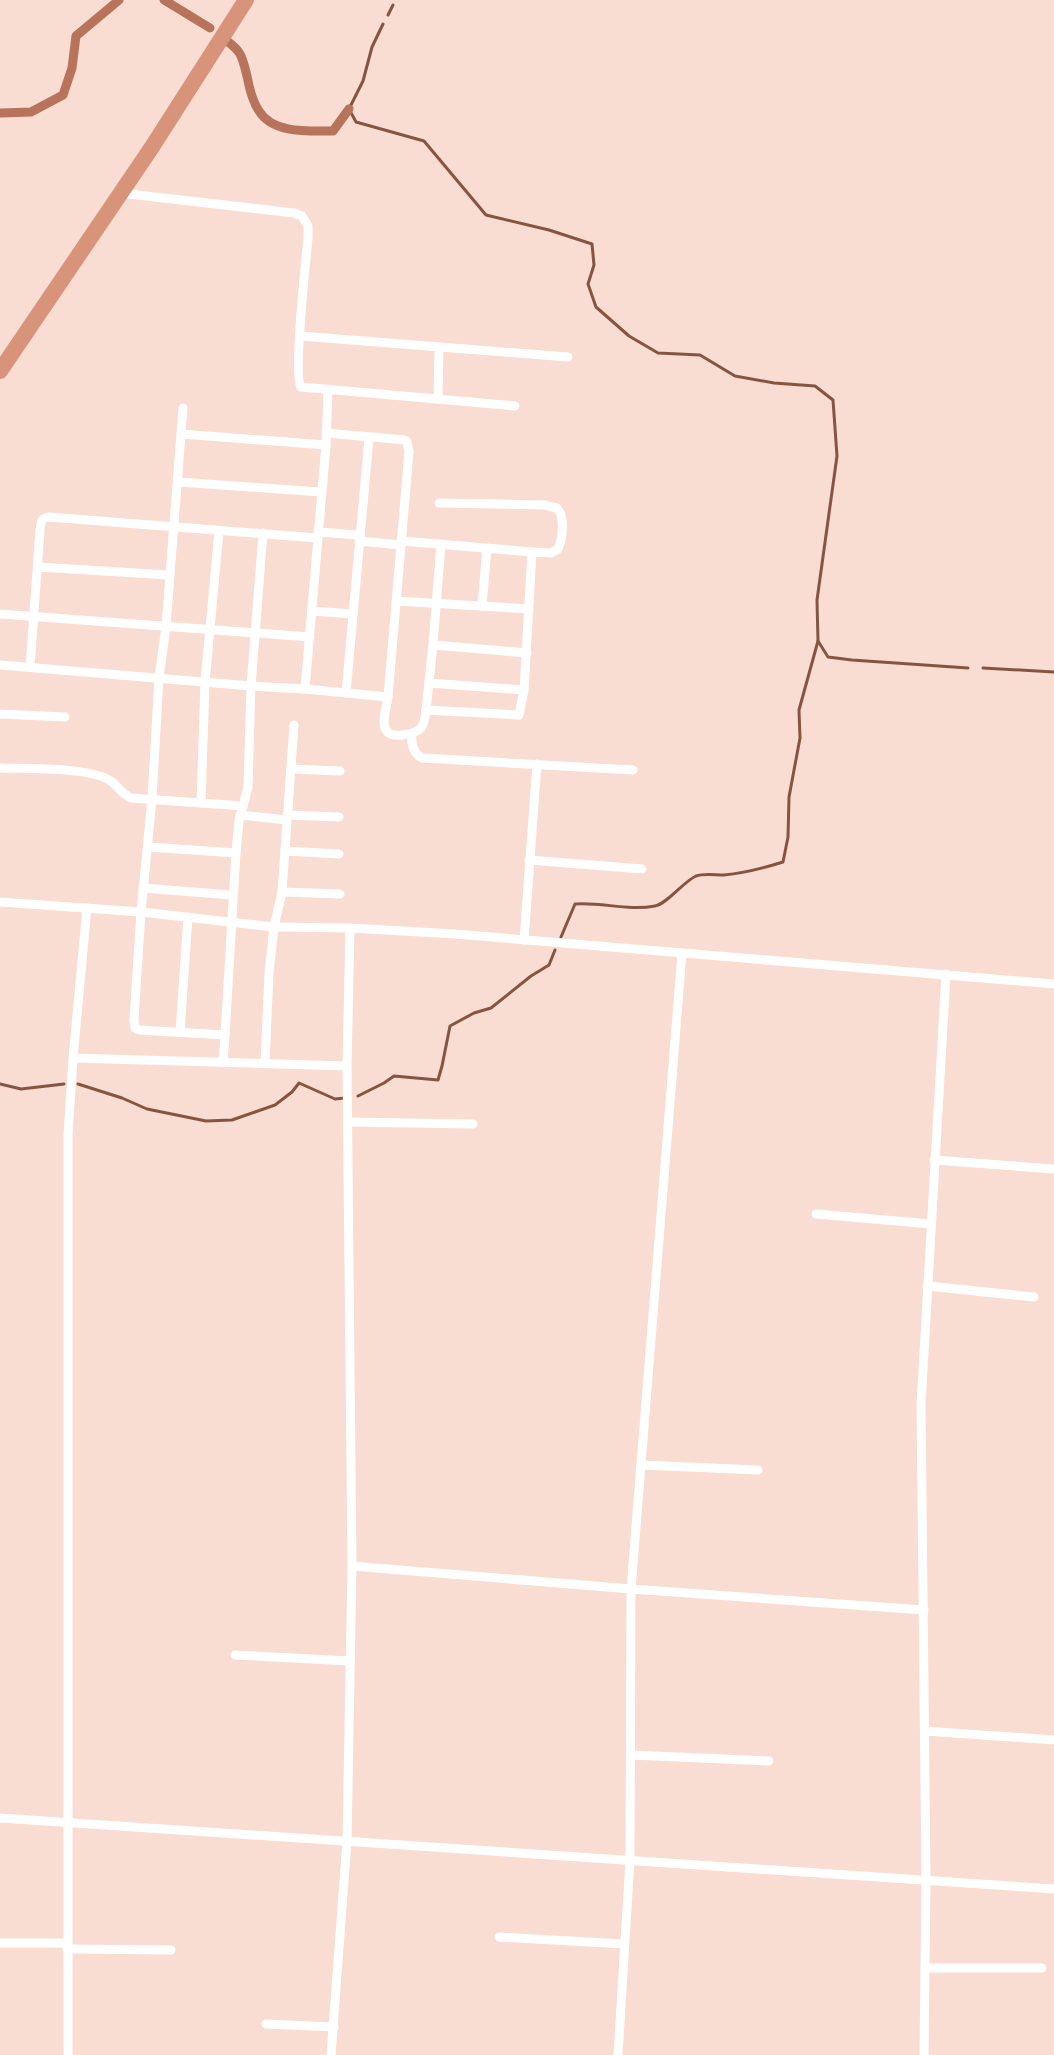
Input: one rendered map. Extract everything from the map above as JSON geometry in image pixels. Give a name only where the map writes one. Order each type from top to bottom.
[{"type":"highway","points":[[0,371],[152,147],[234,0]]},
{"type":"highway","points":[[1,354],[246,0]]},
{"type":"street","points":[[120,193],[294,213],[302,216],[308,226],[308,238],[298,383],[304,388],[515,406]]},
{"type":"street","points":[[300,336],[568,357]]},
{"type":"street","points":[[438,399],[439,348]]},
{"type":"street","points":[[305,689],[326,444],[328,390]]},
{"type":"street","points":[[183,408],[166,626],[159,678],[134,1024],[139,1030],[225,1035]]},
{"type":"street","points":[[326,433],[408,442],[385,725],[390,734],[412,734],[423,725],[437,605],[441,544]]},
{"type":"street","points":[[181,434],[326,444]]},
{"type":"street","points":[[346,693],[369,438]]},
{"type":"street","points":[[178,482],[321,492]]},
{"type":"street","points":[[30,667],[41,524],[44,518],[57,517],[219,531],[318,535],[551,553],[558,549],[561,541],[561,513],[556,508],[543,505],[439,503]]},
{"type":"street","points":[[201,803],[206,682],[219,531]]},
{"type":"street","points":[[223,1062],[232,894],[241,811],[248,788],[251,686],[263,533]]},
{"type":"street","points":[[482,606],[487,548]]},
{"type":"street","points":[[426,710],[517,715],[521,712],[527,652],[532,552]]},
{"type":"street","points":[[38,567],[169,575]]},
{"type":"street","points":[[396,601],[529,609]]},
{"type":"street","points":[[312,611],[354,614]]},
{"type":"street","points":[[0,614],[310,637]]},
{"type":"street","points":[[433,645],[527,652]]},
{"type":"street","points":[[0,665],[388,697]]},
{"type":"street","points":[[429,683],[524,690]]},
{"type":"street","points":[[0,714],[65,717]]},
{"type":"street","points":[[265,1062],[268,992],[274,927],[282,892],[294,725]]},
{"type":"street","points":[[412,734],[413,749],[416,755],[422,758],[633,770]]},
{"type":"street","points":[[524,940],[537,764]]},
{"type":"street","points":[[0,768],[83,772],[110,780],[123,794],[131,798],[201,803],[288,818],[339,817]]},
{"type":"street","points":[[291,769],[340,771]]},
{"type":"street","points":[[148,847],[236,852]]},
{"type":"street","points":[[285,851],[339,854]]},
{"type":"street","points":[[529,860],[642,869]]},
{"type":"street","points":[[143,888],[232,894]]},
{"type":"street","points":[[282,892],[340,894]]},
{"type":"street","points":[[0,902],[188,916],[274,927],[350,928],[524,940],[1054,984]]},
{"type":"street","points":[[68,2055],[68,1136],[87,908]]},
{"type":"street","points":[[180,1032],[188,916]]},
{"type":"street","points":[[331,2055],[347,1841],[352,1566],[347,1066],[350,928]]},
{"type":"street","points":[[618,2055],[630,1860],[631,1589],[682,954]]},
{"type":"street","points":[[924,2055],[926,1881],[921,1404],[946,974]]},
{"type":"street","points":[[73,1058],[347,1066]]},
{"type":"street","points":[[348,1122],[474,1124]]},
{"type":"street","points":[[934,1160],[1053,1169]]},
{"type":"street","points":[[816,1214],[931,1224]]},
{"type":"street","points":[[927,1286],[1034,1297]]},
{"type":"street","points":[[641,1464],[758,1470]]},
{"type":"street","points":[[352,1566],[924,1610]]},
{"type":"street","points":[[235,1655],[350,1661]]},
{"type":"street","points":[[925,1731],[1054,1740]]},
{"type":"street","points":[[632,1755],[769,1761]]},
{"type":"street","points":[[0,1818],[1054,1889]]},
{"type":"street","points":[[499,1937],[624,1944]]},
{"type":"street","points":[[0,1942],[171,1950]]},
{"type":"street","points":[[925,1968],[1042,1968]]},
{"type":"street","points":[[266,2024],[334,2027]]},
{"type":"waterway","points":[[0,113],[31,112],[63,95],[72,68],[76,36],[119,0]]},
{"type":"waterway","points":[[164,0],[210,28]]},
{"type":"waterway","points":[[388,15],[393,5]]},
{"type":"waterway","points":[[383,24],[372,47],[363,81],[349,109],[356,122],[424,141],[486,215],[549,230],[592,244],[594,265],[588,284],[596,307],[629,336],[658,353],[700,355],[735,376],[774,383],[815,386],[833,400],[837,456],[817,600],[818,641],[828,657],[968,668]]},
{"type":"waterway","points":[[227,41],[236,48],[241,56],[251,94],[257,107],[273,124],[292,130],[333,131],[349,109]]},
{"type":"waterway","points":[[561,937],[575,904],[635,908],[655,906],[665,901],[696,876],[739,873],[783,862],[788,837],[789,797],[800,738],[799,710],[818,641]]},
{"type":"waterway","points":[[983,668],[1054,672]]},
{"type":"waterway","points":[[358,1096],[394,1076],[438,1080],[450,1026],[474,1013],[491,1008],[531,976],[549,965],[555,950]]},
{"type":"waterway","points":[[78,1084],[122,1098],[147,1109],[206,1121],[232,1120],[275,1105],[292,1092],[299,1083],[335,1099],[345,1098]]},
{"type":"waterway","points":[[0,1084],[21,1089],[64,1084]]}]
